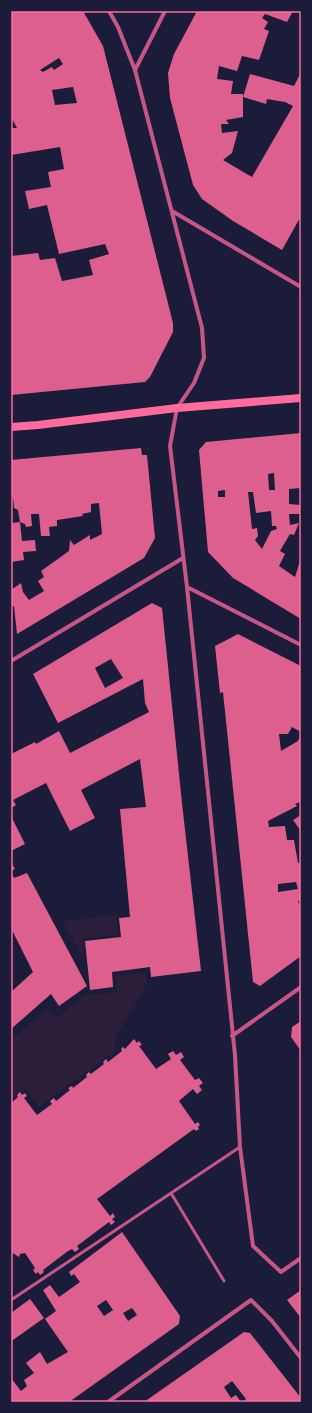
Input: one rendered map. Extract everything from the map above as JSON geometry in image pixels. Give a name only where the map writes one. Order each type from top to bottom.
[{"type":"main road","points":[[11,427],[177,408],[301,398]]},
{"type":"street","points":[[109,11],[118,27],[134,70],[202,328],[204,358],[194,383],[177,408],[170,446],[184,558],[235,1055],[240,1147],[253,1246],[281,1272],[301,1258]]},
{"type":"street","points":[[134,70],[166,11]]},
{"type":"street","points":[[172,211],[301,287]]},
{"type":"street","points":[[11,661],[184,558]]},
{"type":"street","points":[[186,587],[301,645]]},
{"type":"street","points":[[232,1036],[301,987]]},
{"type":"street","points":[[108,1402],[251,1300],[272,1321],[301,1358]]},
{"type":"lane","points":[[11,1300],[240,1147]]},
{"type":"lane","points":[[171,1193],[224,1280]]},
{"type":"shaded area","points":[[116,915],[119,935],[82,938],[85,962],[63,921]]},
{"type":"shaded area","points":[[146,973],[147,983],[116,1038],[115,1051],[39,1107],[25,1088],[11,1100],[11,1040],[48,1008],[57,1018],[85,995],[117,992],[116,975]]},
{"type":"building","points":[[11,11],[83,11],[103,46],[173,323],[173,332],[150,377],[145,382],[11,395],[11,256],[38,253],[40,260],[55,258],[62,281],[93,275],[89,260],[109,254],[105,244],[59,254],[47,205],[29,209],[25,191],[51,187],[48,172],[64,169],[60,147],[11,155],[11,128],[17,128],[11,117]],"holes":[[[59,58],[63,64],[54,70],[52,67],[43,72],[40,70]],[[73,87],[77,103],[55,105],[52,90]]]},
{"type":"building","points":[[197,11],[293,11],[287,22],[265,14],[262,18],[268,22],[264,29],[269,31],[259,60],[242,56],[237,71],[219,66],[217,79],[233,81],[231,94],[243,94],[243,97],[250,74],[294,86],[301,72],[301,216],[282,250],[233,221],[202,199],[193,185],[170,98],[168,73],[174,54]],"holes":[[[243,97],[266,104],[267,99],[285,102],[293,106],[252,177],[223,160],[232,153],[238,131],[222,133],[221,124],[229,124],[226,120],[243,117]]]},
{"type":"building","points":[[301,433],[301,488],[289,489],[289,504],[301,505],[301,514],[289,514],[290,525],[299,523],[294,535],[290,534],[280,551],[285,554],[279,566],[295,577],[301,558],[301,619],[233,578],[208,552],[199,450],[206,442]],"holes":[[[274,473],[275,490],[269,490],[268,474]],[[225,490],[225,497],[218,497],[218,491]],[[248,492],[253,492],[256,513],[271,511],[272,526],[276,526],[277,529],[271,531],[262,549],[255,540],[258,536],[257,528],[252,529]]]},
{"type":"building","points":[[141,448],[142,455],[147,455],[155,538],[144,558],[17,634],[14,606],[11,607],[11,590],[21,583],[23,592],[29,600],[44,591],[38,581],[44,577],[41,571],[69,551],[70,540],[74,545],[90,535],[90,540],[102,534],[99,503],[91,504],[91,512],[82,514],[83,516],[57,520],[57,526],[49,527],[50,536],[41,536],[39,514],[31,514],[32,526],[26,527],[25,524],[20,522],[18,510],[14,508],[13,497],[11,497],[11,460]]},
{"type":"building","points":[[20,522],[22,541],[35,540],[36,551],[23,552],[24,560],[11,562],[11,523]]},
{"type":"building","points":[[152,603],[162,608],[201,971],[151,977],[150,967],[112,972],[113,987],[90,990],[85,941],[121,937],[119,918],[130,917],[120,809],[146,807],[140,759],[81,790],[95,818],[70,831],[46,783],[13,800],[16,805],[11,808],[11,754],[35,742],[36,744],[59,731],[70,753],[149,712],[145,703],[143,679],[58,723],[33,674]],"holes":[[[111,659],[123,678],[105,688],[95,668]]]},
{"type":"building","points":[[238,634],[301,666],[301,732],[292,727],[288,734],[279,734],[281,751],[298,741],[301,735],[301,804],[300,802],[295,804],[297,806],[268,821],[269,827],[285,826],[287,840],[294,840],[298,863],[301,863],[301,900],[298,901],[301,909],[301,956],[260,986],[253,982],[223,692],[220,693],[215,646]],"holes":[[[296,882],[298,889],[278,892],[278,884]]]},
{"type":"building","points":[[301,815],[301,831],[293,820]]},
{"type":"building","points":[[11,816],[25,844],[11,851]]},
{"type":"building","points":[[11,862],[15,869],[11,871]]},
{"type":"building","points":[[11,871],[14,878],[27,873],[87,986],[59,1006],[51,994],[11,1029],[11,992],[33,972],[11,928]]},
{"type":"building","points":[[301,1021],[301,1051],[291,1037],[292,1027]]},
{"type":"building","points":[[134,1039],[137,1043],[139,1041],[142,1045],[139,1046],[156,1069],[171,1059],[168,1054],[173,1051],[176,1055],[181,1052],[184,1057],[180,1060],[195,1080],[199,1078],[203,1083],[199,1086],[202,1090],[197,1094],[193,1089],[179,1101],[195,1124],[198,1122],[200,1125],[198,1127],[199,1129],[196,1131],[194,1129],[97,1199],[110,1216],[113,1213],[115,1217],[112,1219],[115,1222],[111,1225],[109,1222],[77,1246],[79,1249],[75,1252],[72,1249],[68,1251],[43,1270],[44,1272],[40,1275],[38,1272],[36,1274],[33,1270],[35,1268],[25,1253],[20,1254],[19,1257],[11,1252],[11,1103],[18,1097],[17,1095],[20,1092],[22,1095],[25,1093],[27,1096],[24,1098],[37,1115],[52,1104],[50,1101],[54,1098],[56,1101],[70,1090],[68,1088],[72,1086],[73,1088],[87,1077],[86,1075],[89,1072],[91,1074],[104,1064],[103,1062],[106,1059],[108,1062],[122,1051],[121,1049],[123,1047],[125,1049]]},
{"type":"building","points":[[122,1232],[180,1316],[179,1324],[69,1402],[11,1402],[11,1395],[13,1393],[11,1392],[11,1378],[21,1391],[27,1386],[24,1380],[34,1373],[26,1363],[40,1352],[47,1364],[68,1352],[45,1319],[56,1311],[43,1290],[50,1285],[59,1297],[80,1282],[74,1274],[71,1276],[69,1272]],"holes":[[[106,1300],[113,1310],[104,1316],[97,1306]],[[132,1308],[137,1315],[128,1321],[123,1313]]]},
{"type":"building","points":[[301,1290],[301,1318],[287,1300]]},
{"type":"building","points":[[30,1299],[44,1318],[13,1340],[11,1337],[11,1313]]},
{"type":"building","points":[[244,1332],[250,1333],[301,1398],[301,1402],[243,1402],[246,1399],[232,1381],[224,1387],[231,1398],[236,1395],[241,1402],[144,1402]]}]
